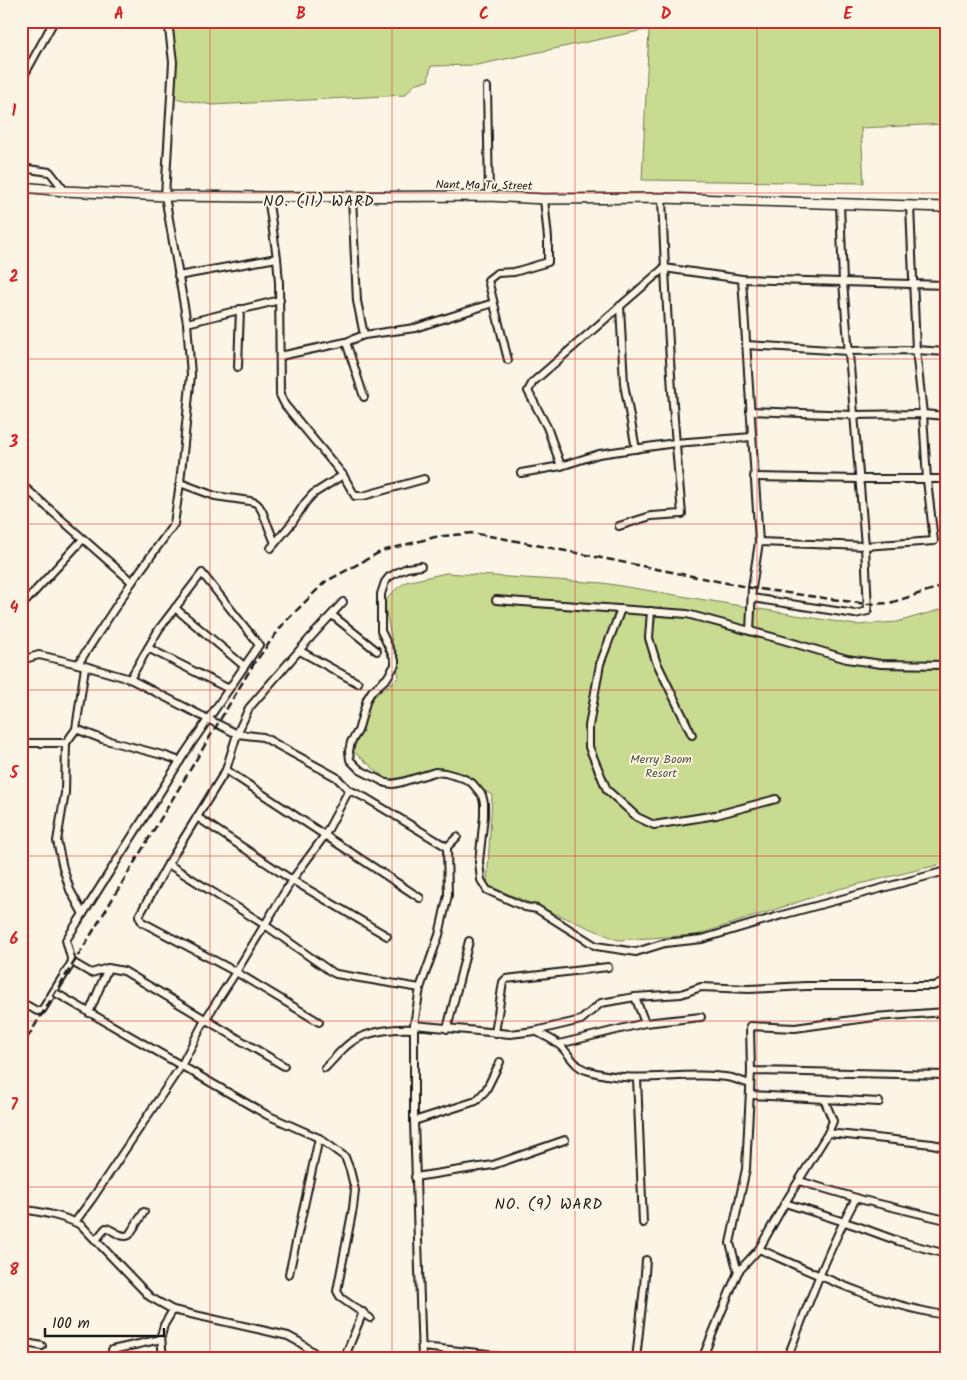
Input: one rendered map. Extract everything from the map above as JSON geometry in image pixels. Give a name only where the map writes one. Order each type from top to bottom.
[{"type":"main road","name":"Nant Ma Tu Street","points":[[21,186],[64,191],[165,196],[662,198],[946,207]]},
{"type":"street","points":[[21,81],[54,21]]},
{"type":"street","points":[[78,664],[132,582],[174,524],[180,483],[191,375],[187,323],[165,196],[174,62],[168,21]]},
{"type":"street","points":[[487,87],[488,196]]},
{"type":"street","points":[[21,168],[50,172],[64,191]]},
{"type":"street","points":[[268,197],[277,258],[280,300],[280,394],[284,405],[343,475],[355,496],[363,496],[424,479]]},
{"type":"street","points":[[352,197],[357,301],[364,335]]},
{"type":"street","points":[[619,526],[651,516],[682,514],[675,443],[664,268],[662,198]]},
{"type":"street","points":[[508,360],[488,280],[497,273],[514,272],[548,262],[548,238],[544,199]]},
{"type":"street","points":[[752,598],[855,614],[868,612],[865,546],[843,282],[840,204]]},
{"type":"street","points":[[758,542],[865,546],[934,541],[916,350],[910,206]]},
{"type":"street","points":[[178,276],[277,258]]},
{"type":"street","points":[[561,466],[547,427],[528,391],[529,387],[664,268],[742,279],[946,285]]},
{"type":"street","points":[[742,279],[758,542],[752,588],[750,631]]},
{"type":"street","points":[[187,323],[280,300]]},
{"type":"street","points":[[280,356],[346,342],[364,335],[415,328],[493,303]]},
{"type":"street","points":[[620,306],[624,384],[636,449]]},
{"type":"street","points":[[238,367],[240,309]]},
{"type":"street","points":[[346,342],[364,397]]},
{"type":"street","points":[[746,344],[848,351],[916,350],[946,352]]},
{"type":"street","points":[[750,411],[946,416]]},
{"type":"street","points":[[521,472],[561,466],[599,454],[675,443],[752,437]]},
{"type":"street","points":[[180,483],[215,496],[256,503],[262,511],[273,545],[292,523],[305,502],[313,494],[343,475]]},
{"type":"street","points":[[754,477],[946,479]]},
{"type":"street","points":[[21,484],[132,582]]},
{"type":"street","points":[[25,602],[83,539]]},
{"type":"street","points":[[421,566],[407,568],[398,572],[389,577],[385,582],[381,594],[381,631],[395,660],[395,665],[387,678],[372,691],[367,699],[358,732],[351,742],[350,760],[360,770],[386,783],[402,782],[435,772],[463,778],[472,783],[482,795],[484,803],[479,862],[481,880],[487,890],[525,907],[538,909],[596,946],[636,952],[665,943],[702,939],[782,915],[946,871]]},
{"type":"street","points":[[130,679],[159,630],[202,573],[259,645],[208,718],[66,940],[72,962],[91,973],[108,968],[124,971],[284,1066]]},
{"type":"street","points":[[496,600],[687,614],[847,660],[881,664],[946,665]]},
{"type":"street","points":[[319,1022],[236,972],[142,922],[139,916],[168,864],[226,770],[237,734],[249,708],[343,602]]},
{"type":"street","points":[[175,608],[244,666]]},
{"type":"street","points":[[620,609],[600,664],[589,726],[589,747],[607,790],[637,818],[654,825],[716,815],[776,799]]},
{"type":"street","points":[[650,611],[649,638],[656,662],[692,735]]},
{"type":"street","points":[[332,615],[377,651]]},
{"type":"street","points":[[148,648],[229,689]]},
{"type":"street","points":[[300,651],[358,682]]},
{"type":"street","points":[[21,660],[39,655],[130,679],[237,734],[263,736],[336,777],[349,790],[366,798],[447,848]]},
{"type":"street","points":[[83,914],[70,890],[57,841],[65,793],[66,743],[76,729],[85,667]]},
{"type":"street","points":[[76,729],[180,761]]},
{"type":"street","points":[[21,743],[66,743]]},
{"type":"street","points":[[226,770],[420,898]]},
{"type":"street","points":[[75,1222],[181,1066],[205,1020],[292,880],[325,835],[349,790]]},
{"type":"street","points":[[197,817],[292,880],[387,936]]},
{"type":"street","points":[[422,1359],[415,1177],[414,1027],[420,988],[439,935],[448,896],[447,848],[457,837]]},
{"type":"street","points":[[168,864],[265,925],[336,974],[420,988]]},
{"type":"street","points":[[447,1029],[469,940]]},
{"type":"street","points":[[21,1002],[37,1011],[42,1010],[72,962]]},
{"type":"street","points":[[495,1033],[503,982],[506,979],[608,967]]},
{"type":"street","points":[[89,1013],[108,968]]},
{"type":"street","points":[[325,1068],[351,1042],[363,1036],[397,1028],[414,1027],[510,1034],[535,1031],[581,1020],[601,1003],[635,997],[681,994],[701,987],[749,989],[806,986],[934,986],[946,982]]},
{"type":"street","points":[[54,992],[267,1115],[319,1138],[345,1157],[355,1190],[337,1291],[341,1298],[370,1318]]},
{"type":"street","points":[[635,997],[646,1023]]},
{"type":"street","points":[[738,1272],[730,1243],[746,1169],[751,1071],[750,1026],[795,1028],[874,1017],[946,1012]]},
{"type":"street","points":[[559,1044],[646,1023],[701,1016]]},
{"type":"street","points":[[535,1031],[559,1044],[583,1070],[608,1076],[637,1078],[706,1076],[732,1078],[750,1084]]},
{"type":"street","points":[[414,1121],[476,1101],[486,1090],[500,1062]]},
{"type":"street","points":[[751,1071],[946,1075]]},
{"type":"street","points":[[637,1078],[643,1223]]},
{"type":"street","points":[[750,1095],[879,1102]]},
{"type":"street","points":[[702,1359],[738,1272],[759,1249],[828,1133],[833,1121],[824,1098]]},
{"type":"street","points":[[828,1133],[946,1147]]},
{"type":"street","points":[[289,1274],[319,1138]]},
{"type":"street","points":[[415,1177],[493,1166],[565,1140]]},
{"type":"street","points":[[799,1181],[906,1212],[946,1220]]},
{"type":"street","points":[[788,1359],[819,1275],[843,1221],[856,1198]]},
{"type":"street","points":[[785,1203],[898,1241],[946,1254]]},
{"type":"street","points":[[21,1209],[75,1222],[82,1226],[150,1297],[173,1310],[288,1336],[323,1359]]},
{"type":"street","points":[[96,1240],[106,1228],[123,1237],[127,1237],[144,1212]]},
{"type":"street","points":[[759,1249],[884,1301],[946,1315]]},
{"type":"street","points":[[636,1359],[646,1260]]},
{"type":"street","points":[[163,1359],[160,1336],[173,1310]]},
{"type":"street","points":[[344,1359],[363,1312]]},
{"type":"street","points":[[112,1350],[161,1339]]},
{"type":"street","points":[[21,1342],[42,1346]]},
{"type":"street","points":[[422,1347],[488,1354],[505,1359]]},
{"type":"green space","points":[[170,21],[946,21],[946,124],[861,128],[864,183],[642,180],[649,29],[477,65],[431,66],[428,81],[416,83],[405,95],[212,105],[173,98]]},
{"type":"green space","name":"Merry Boom Resort","points":[[446,573],[603,583],[856,625],[897,622],[946,608],[946,863],[835,890],[697,935],[618,940],[487,885],[492,795],[458,775],[386,779],[353,751],[371,699],[399,677],[384,602],[396,589],[406,582]]},
{"type":"railway","points":[[21,1048],[253,665],[284,623],[325,582],[382,551],[435,537],[472,533],[752,588],[867,604],[890,603],[946,585]]},
{"type":"district","name":"NO. (11) WARD","points":[[319,201]]},
{"type":"district","name":"NO. (9) WARD","points":[[549,1204]]}]
